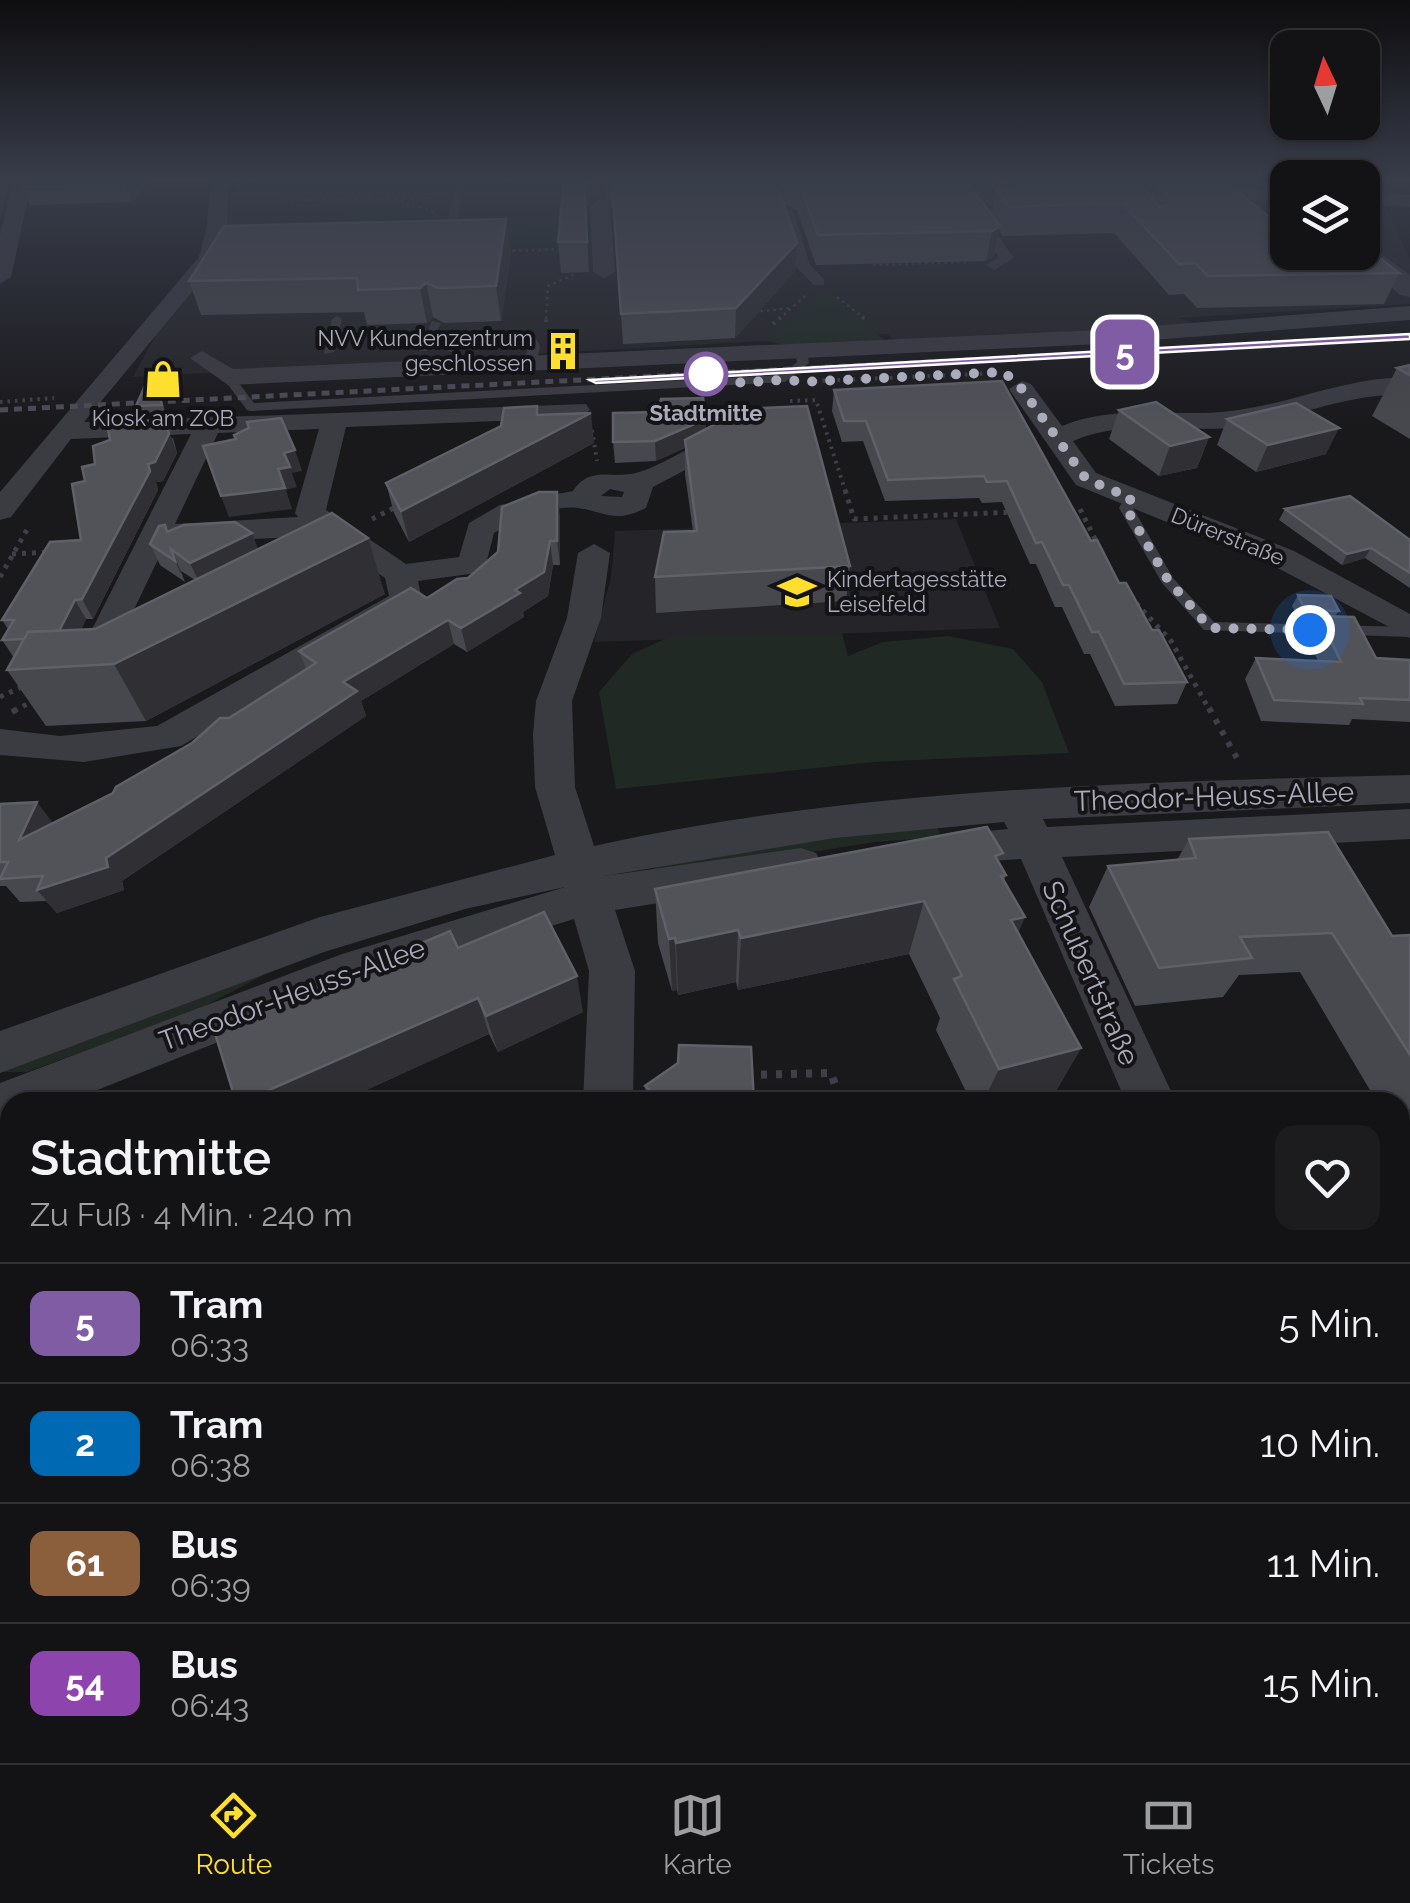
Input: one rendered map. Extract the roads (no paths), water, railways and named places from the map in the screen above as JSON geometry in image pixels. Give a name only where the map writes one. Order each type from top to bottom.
[{"type":"street","points":[[0,511],[97,389],[206,262]]},
{"type":"street","points":[[604,262],[604,272]]},
{"type":"street","points":[[802,262],[820,282]]},
{"type":"street","points":[[1380,263],[1410,289]]},
{"type":"street","points":[[202,358],[228,377],[450,357],[531,361],[896,348],[1410,313]]},
{"type":"street","points":[[122,362],[423,349],[450,357]]},
{"type":"street","points":[[1058,438],[1107,418],[1250,417],[1371,386],[1410,386]]},
{"type":"street","name":"Dürerstraße","points":[[1022,389],[1086,479],[1128,503],[1283,558],[1410,630]]},
{"type":"street","points":[[64,430],[577,410]]},
{"type":"street","points":[[335,418],[310,503],[328,529],[395,571],[474,565],[480,528],[511,511],[595,490],[597,506],[621,508],[640,498],[635,484],[709,450]]},
{"type":"street","points":[[100,647],[210,424]]},
{"type":"street","points":[[155,534],[328,529]]},
{"type":"street","points":[[594,553],[584,618],[554,701],[552,734],[555,787],[612,971],[608,1092]]},
{"type":"street","points":[[0,742],[29,748],[146,742],[168,737],[406,600],[395,571]]},
{"type":"street","name":"Theodor-Heuss-Allee","points":[[0,1052],[365,921],[584,883],[788,866],[1025,823],[1410,789]]},
{"type":"street","name":"Theodor-Heuss-Allee","points":[[1025,823],[1410,824]]},
{"type":"street","name":"Schubertstraße","points":[[1025,823],[1146,1092]]},
{"type":"street","name":"Theodor-Heuss-Allee","points":[[36,1092],[380,958],[482,926],[584,883]]},
{"type":"lane","points":[[328,352],[337,319]]},
{"type":"lane","points":[[423,349],[436,323]]},
{"type":"lane","points":[[450,357],[480,336],[528,334],[534,346],[531,361]]},
{"type":"lane","points":[[228,377],[251,407],[786,378],[803,363],[801,352]]},
{"type":"lane","points":[[1128,503],[1168,580],[1210,628],[1410,630]]},
{"type":"railway","points":[[0,410],[1410,337]]},
{"type":"tram line","name":"5","points":[[596,380],[1410,337]]},
{"type":"place","name":"NVV Kundenzentrum geschlossen","points":[[563,351]]},
{"type":"place","name":"Stadtmitte","points":[[706,374]]},
{"type":"place","name":"Kiosk am ZOB","points":[[163,379]]},
{"type":"place","name":"Kindertagesstätte Leiselfeld","points":[[797,592]]}]
